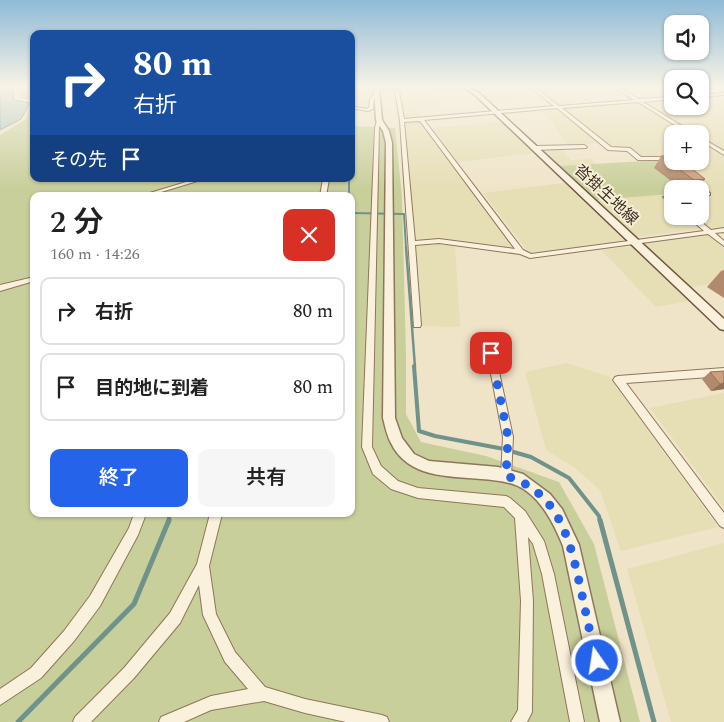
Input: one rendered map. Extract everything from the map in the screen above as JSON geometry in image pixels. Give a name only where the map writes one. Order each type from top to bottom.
[{"type":"main road","name":"沓掛生地線","points":[[505,121],[724,326]]},
{"type":"street","points":[[379,121],[386,131],[389,143],[390,418],[396,441],[409,458],[428,467],[506,476],[523,481],[545,499],[557,514],[571,545],[610,722]]},
{"type":"street","points":[[379,121],[377,128],[367,447],[377,470],[395,485],[418,493],[506,502],[521,515],[538,541],[548,574],[577,722]]},
{"type":"street","points":[[402,121],[401,129],[403,134],[412,243],[417,325]]},
{"type":"street","points":[[422,121],[521,252]]},
{"type":"street","points":[[575,121],[610,150],[628,149],[640,160],[664,159]]},
{"type":"street","points":[[709,144],[724,153]]},
{"type":"street","points":[[535,148],[584,147]]},
{"type":"street","points":[[686,176],[691,180]]},
{"type":"street","points":[[157,192],[191,182]]},
{"type":"street","points":[[701,225],[724,244]]},
{"type":"street","points":[[412,243],[439,241],[521,252],[530,256],[724,230]]},
{"type":"street","points":[[0,288],[30,280]]},
{"type":"street","points":[[491,353],[508,437],[506,476]]},
{"type":"street","points":[[724,372],[618,380],[724,522]]},
{"type":"street","points":[[521,515],[527,601],[523,719]]},
{"type":"street","points":[[0,698],[36,673],[69,636],[94,602],[134,531],[139,517]]},
{"type":"street","points":[[80,722],[129,673],[175,618],[203,566],[215,517]]},
{"type":"street","points":[[203,566],[210,615],[230,656],[263,694]]},
{"type":"street","points":[[166,722],[211,702],[263,694],[305,706],[382,722]]},
{"type":"shaded area","points":[[420,121],[513,248],[438,238],[416,240],[405,122]]},
{"type":"shaded area","points":[[550,121],[572,121],[600,143],[567,145]]},
{"type":"shaded area","points":[[578,121],[668,121],[675,125],[664,125],[664,157],[641,158],[630,147],[612,148]]},
{"type":"shaded area","points":[[675,121],[724,121],[724,151],[709,142],[709,125],[682,125]]},
{"type":"shaded area","points":[[501,122],[534,153],[458,162],[432,128]]},
{"type":"shaded area","points":[[709,146],[724,155],[724,227],[709,229],[704,225],[709,225],[709,195],[712,195],[709,193],[709,180],[693,180],[681,170],[709,170]]},
{"type":"shaded area","points":[[562,150],[571,160],[591,159],[595,164],[559,166],[543,151]]},
{"type":"shaded area","points":[[564,183],[624,240],[530,254],[483,193]]},
{"type":"shaded area","points":[[661,195],[664,198],[664,225],[696,225],[701,229],[634,237],[596,200]]},
{"type":"shaded area","points":[[708,234],[724,247],[724,282],[691,287],[644,243]]},
{"type":"shaded area","points":[[439,244],[455,246],[460,327],[421,326],[416,246]]},
{"type":"shaded area","points":[[632,246],[689,301],[656,307],[601,250]]},
{"type":"shaded area","points":[[567,363],[610,377],[718,527],[621,551],[600,490],[575,468],[546,450],[525,372]]},
{"type":"shaded area","points":[[724,393],[724,508],[650,408]]},
{"type":"shaded area","points":[[724,543],[724,722],[671,722],[627,569]]},
{"type":"green space","points":[[23,121],[30,121],[30,182],[355,182],[355,126],[395,128],[402,197],[406,414],[421,442],[486,456],[559,482],[594,544],[640,722],[0,722],[0,135]]},
{"type":"green space","points":[[662,160],[664,162],[664,170],[675,170],[688,180],[664,180],[664,195],[596,200],[559,166]]},
{"type":"water","points":[[0,121],[18,121],[0,130]]},
{"type":"building","points":[[680,170],[694,170],[705,179],[694,180]]},
{"type":"building","points":[[724,371],[724,383],[720,384],[710,372]]},
{"type":"waterway","points":[[349,182],[349,192]]},
{"type":"waterway","points":[[355,213],[404,214],[406,248]]},
{"type":"waterway","points":[[406,247],[415,367]]},
{"type":"waterway","points":[[414,366],[419,431],[435,436],[504,449]]},
{"type":"waterway","points":[[510,451],[531,457],[569,478],[599,516],[600,522]]},
{"type":"waterway","points":[[18,722],[134,604],[169,520]]},
{"type":"waterway","points":[[600,520],[654,722]]},
{"type":"route","points":[[491,353],[508,437],[506,476],[523,481],[545,499],[557,514],[571,545],[597,661]]}]
